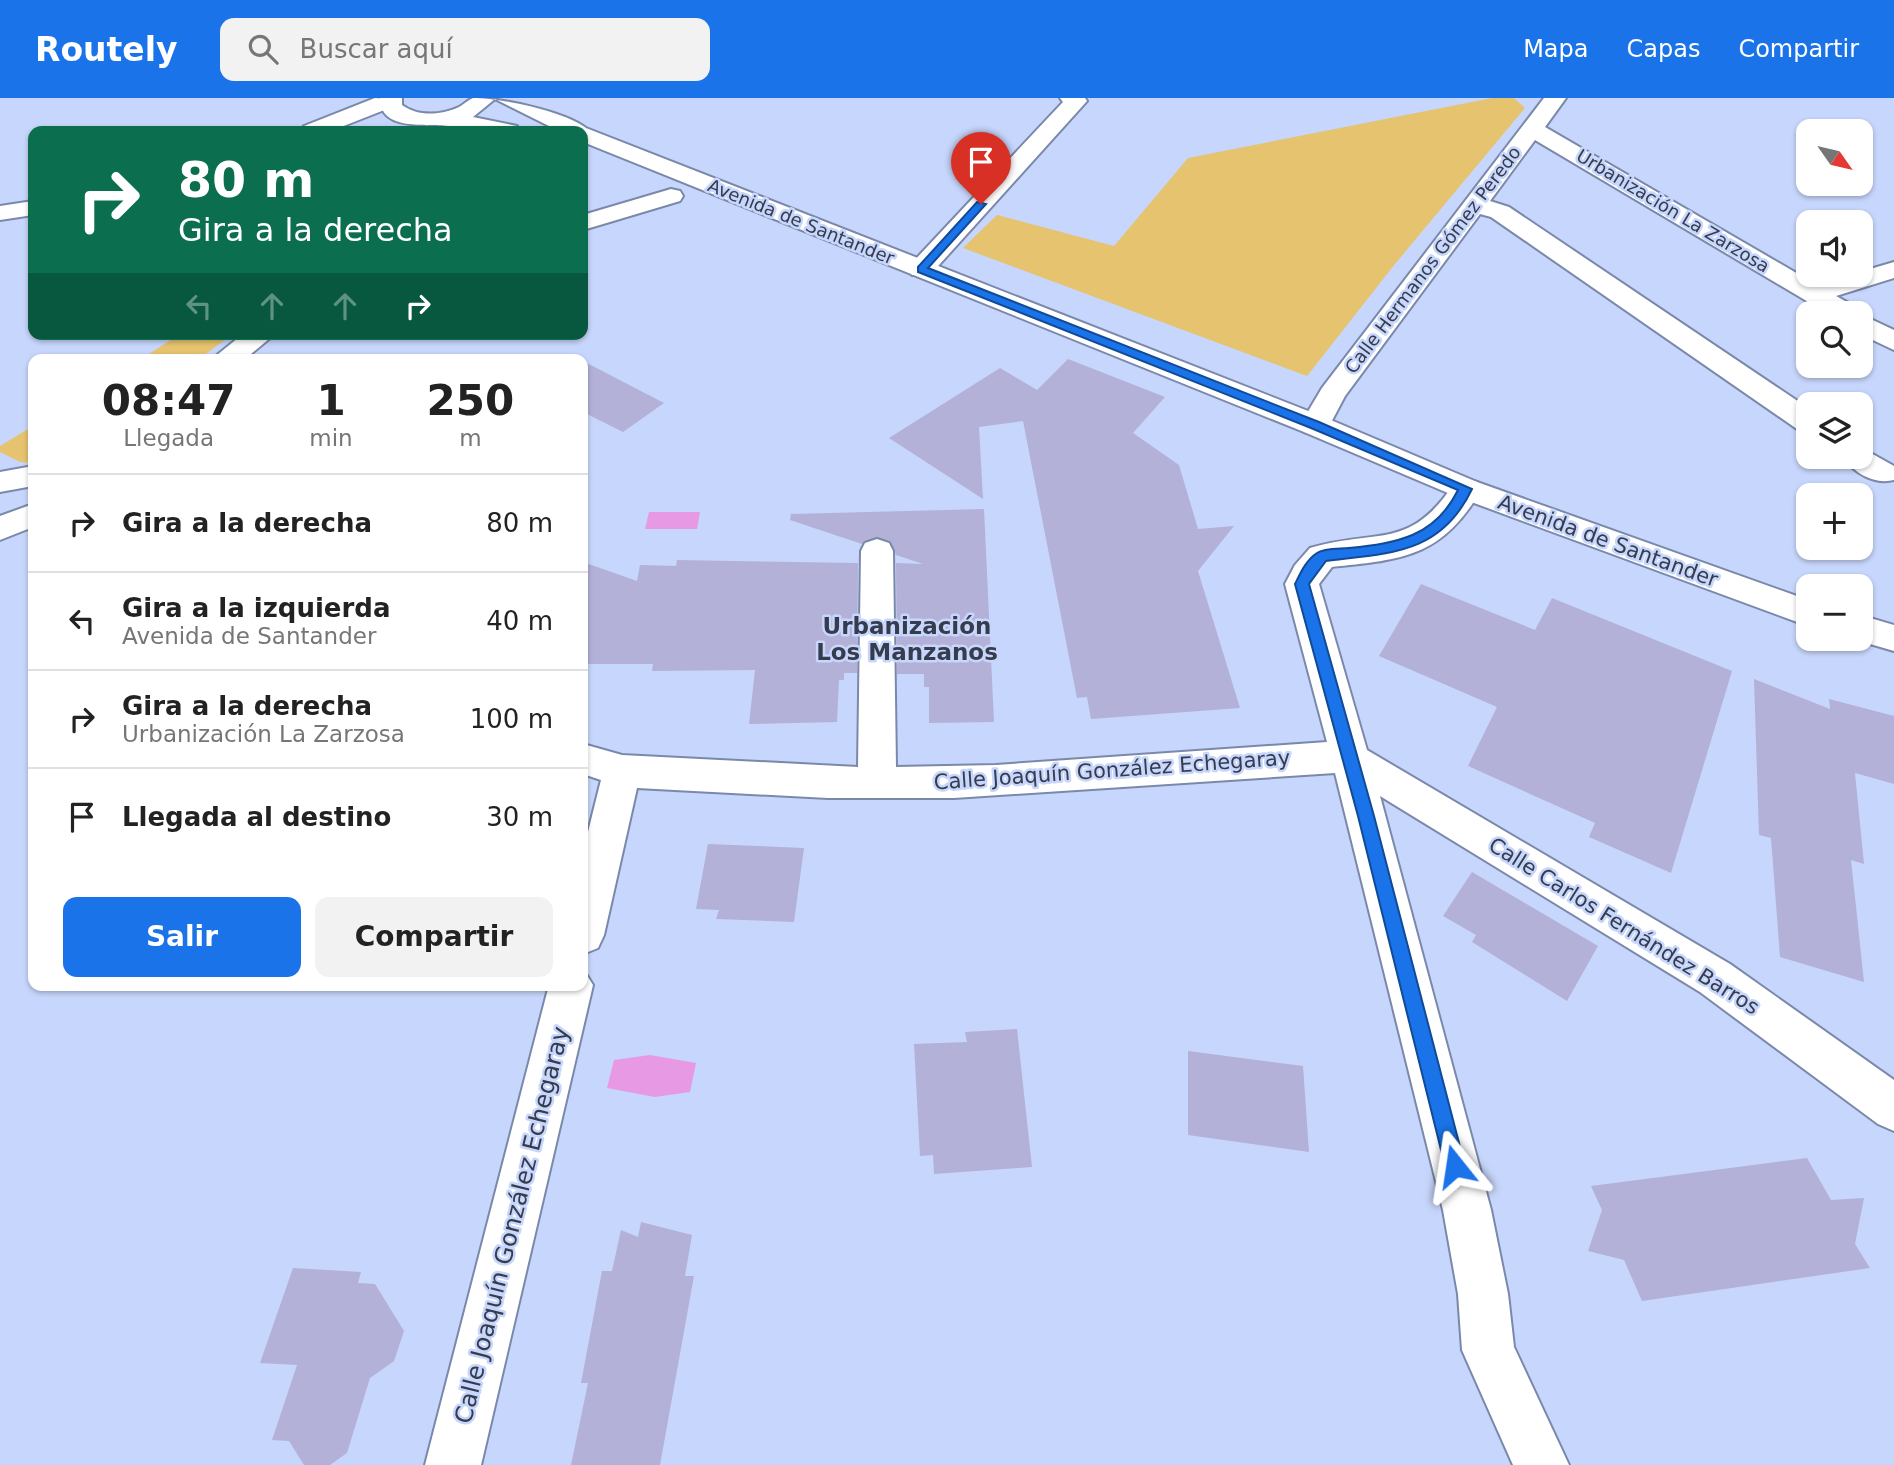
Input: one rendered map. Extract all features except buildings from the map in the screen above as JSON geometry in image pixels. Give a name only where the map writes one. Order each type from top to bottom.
[{"type":"main road","points":[[443,118],[475,107],[485,98]]},
{"type":"main road","points":[[505,98],[566,126]]},
{"type":"main road","points":[[324,126],[390,99],[396,113],[411,118]]},
{"type":"main road","points":[[921,269],[1080,99]]},
{"type":"main road","name":"Calle Hermanos Gómez Peredo","points":[[1315,425],[1332,394],[1475,205],[1542,108]]},
{"type":"main road","name":"Urbanización La Zarzosa","points":[[1542,108],[1825,301]]},
{"type":"main road","points":[[384,126],[411,118],[443,118],[484,126]]},
{"type":"main road","name":"Avenida de Santander","points":[[588,136],[1315,425],[1466,489],[1796,609]]},
{"type":"main road","name":"Avenida de Santander","points":[[588,160],[671,196],[1175,370]]},
{"type":"main road","points":[[588,221],[671,196]]},
{"type":"main road","points":[[1475,205],[1500,212],[1796,414]]},
{"type":"main road","points":[[0,213],[28,209]]},
{"type":"main road","points":[[1813,294],[1894,270]]},
{"type":"main road","points":[[1873,330],[1894,342]]},
{"type":"main road","points":[[233,354],[253,340]]},
{"type":"main road","points":[[0,482],[28,477]]},
{"type":"main road","points":[[1466,489],[1454,512],[1433,532],[1389,548],[1322,556],[1307,573],[1302,584],[1347,757],[1366,816],[1467,1210],[1483,1294],[1488,1350],[1541,1465]]},
{"type":"main road","points":[[0,529],[28,517]]},
{"type":"main road","points":[[877,551],[877,782]]},
{"type":"main road","points":[[1873,632],[1894,638]]},
{"type":"main road","name":"Calle Joaquín González Echegaray","points":[[588,761],[622,771],[877,782],[1006,781],[1280,758],[1347,757]]},
{"type":"main road","name":"Calle Carlos Fernández Barros","points":[[1347,757],[1715,978],[1894,1108]]},
{"type":"main road","points":[[588,914],[622,771]]},
{"type":"main road","name":"Calle Joaquín González Echegaray","points":[[453,1465],[570,991]]},
{"type":"shaded area","points":[[1492,98],[1514,98],[1525,108],[1395,264],[1307,376],[963,248],[997,215],[1114,246],[1188,158]]},
{"type":"shaded area","points":[[171,340],[225,340],[206,354],[149,354]]},
{"type":"shaded area","points":[[28,429],[28,463],[20,462],[0,452],[0,446]]},
{"type":"shaded area","points":[[649,512],[700,512],[697,529],[645,529]]},
{"type":"shaded area","points":[[650,1055],[696,1063],[690,1092],[655,1097],[607,1088],[614,1060]]},
{"type":"district","name":"Urbanización Los Manzanos","points":[[907,639]]},
{"type":"route","points":[[981,204],[921,269],[1315,425],[1466,489],[1454,512],[1433,532],[1389,548],[1322,556],[1307,573],[1302,584],[1347,757],[1366,816],[1455,1166]]}]
